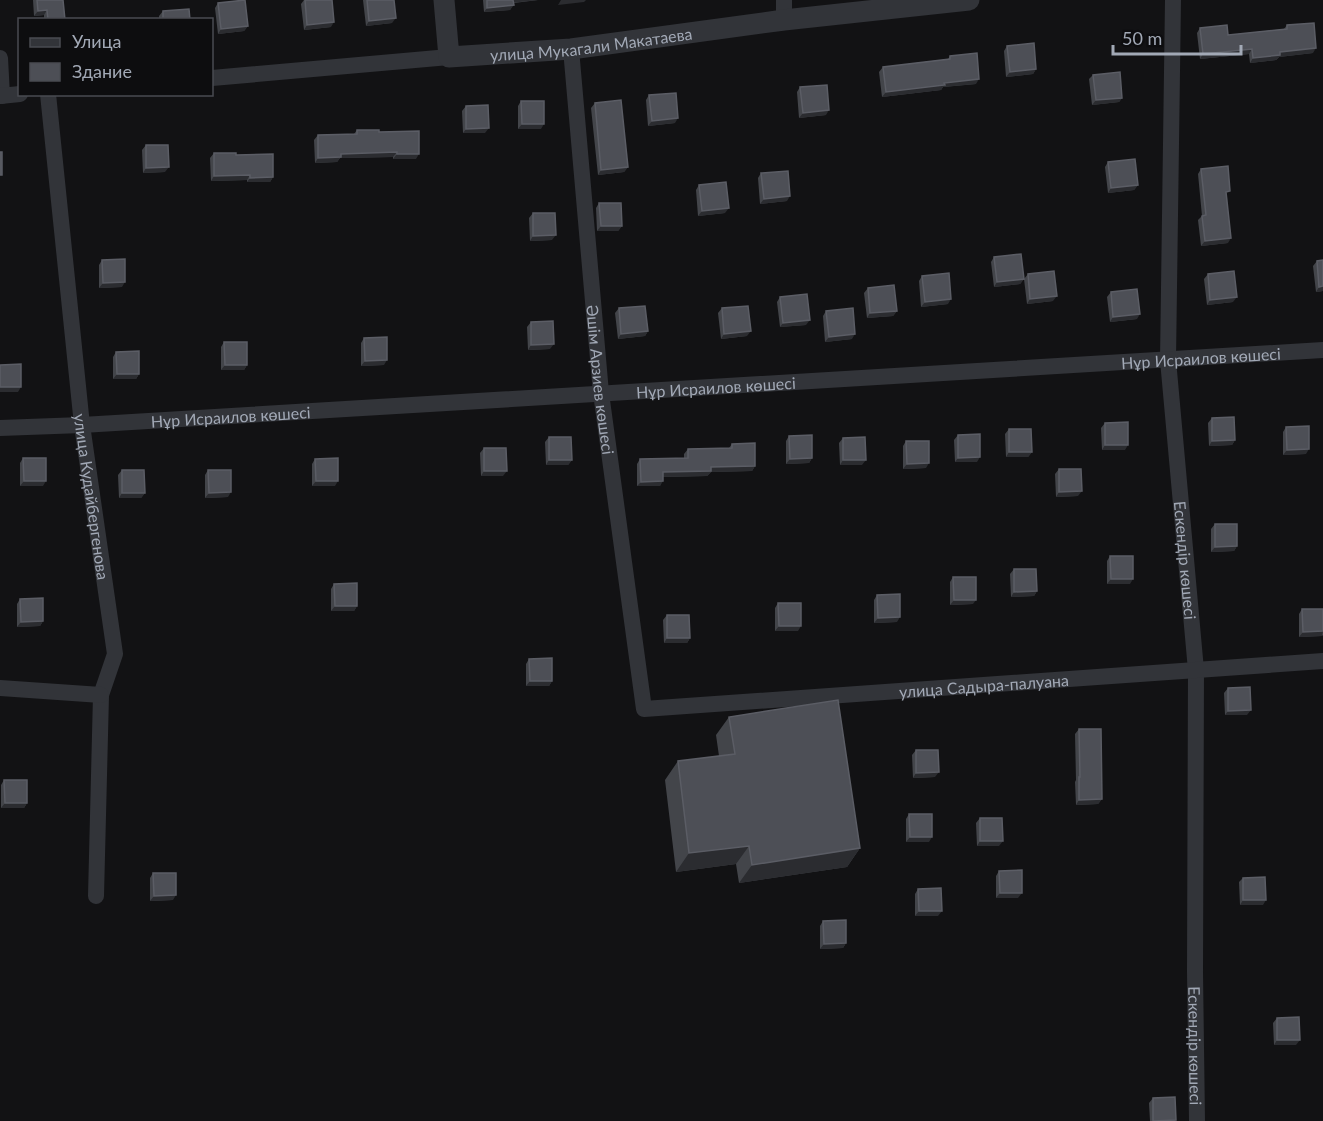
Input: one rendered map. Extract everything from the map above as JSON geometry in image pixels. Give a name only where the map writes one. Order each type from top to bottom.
[{"type":"street","points":[[444,0],[449,57]]},
{"type":"street","name":"улица Мукагали Макатаева","points":[[213,78],[449,57],[571,49],[784,10],[969,0]]},
{"type":"street","name":"Ескендір көшесі","points":[[1173,0],[1168,360],[1196,670],[1197,1121]]},
{"type":"street","name":"Әшім Арзиев көшесі","points":[[571,49],[601,393],[644,709]]},
{"type":"street","points":[[0,58],[1,96],[18,94]]},
{"type":"street","name":"улица Кудайбергенова","points":[[48,96],[82,425],[116,654],[101,695],[96,896]]},
{"type":"street","name":"Нұр Исраилов көшесі","points":[[0,428],[82,425],[1323,350]]},
{"type":"street","name":"улица Садыра-палуана","points":[[644,709],[1323,661]]},
{"type":"street","points":[[0,688],[101,695]]},
{"type":"building","points":[[37,0],[63,0],[65,18],[48,18],[47,10],[38,11]]},
{"type":"building","points":[[245,0],[248,26],[221,29],[218,3]]},
{"type":"building","points":[[305,0],[332,0],[334,22],[307,25]]},
{"type":"building","points":[[367,0],[394,0],[396,18],[369,21]]},
{"type":"building","points":[[487,0],[513,0],[514,5],[487,8]]},
{"type":"building","points":[[189,9],[190,18],[163,18],[163,11]]},
{"type":"building","points":[[1314,23],[1316,48],[1253,58],[1252,49],[1203,54],[1200,28],[1227,25],[1228,35],[1287,29],[1287,25]]},
{"type":"building","points":[[1034,43],[1036,69],[1010,72],[1007,46]]},
{"type":"building","points":[[977,53],[979,79],[886,92],[883,67],[950,59],[950,56]]},
{"type":"building","points":[[1120,72],[1122,98],[1096,100],[1093,75]]},
{"type":"building","points":[[827,85],[829,110],[803,113],[800,87]]},
{"type":"building","points":[[676,93],[678,118],[652,121],[649,95]]},
{"type":"building","points":[[621,100],[628,167],[601,170],[595,103]]},
{"type":"building","points":[[521,101],[544,101],[544,124],[522,124]]},
{"type":"building","points":[[488,105],[489,128],[466,129],[466,106]]},
{"type":"building","points":[[357,130],[419,131],[419,154],[397,154],[397,152],[341,154],[341,157],[318,158],[318,135],[357,134]]},
{"type":"building","points":[[146,145],[168,145],[169,167],[146,168]]},
{"type":"building","points":[[0,152],[2,152],[2,175],[0,175]]},
{"type":"building","points":[[214,153],[273,154],[273,177],[214,176]]},
{"type":"building","points":[[1135,159],[1138,185],[1111,188],[1108,162]]},
{"type":"building","points":[[1228,166],[1230,191],[1226,192],[1231,238],[1205,241],[1202,216],[1206,215],[1201,169]]},
{"type":"building","points":[[788,171],[790,196],[764,199],[761,173]]},
{"type":"building","points":[[726,182],[729,208],[702,211],[699,185]]},
{"type":"building","points":[[599,203],[621,203],[622,226],[601,226]]},
{"type":"building","points":[[533,213],[555,213],[556,235],[533,236]]},
{"type":"building","points":[[1021,254],[1024,279],[997,282],[994,257]]},
{"type":"building","points":[[125,259],[125,282],[103,283],[102,260]]},
{"type":"building","points":[[1323,260],[1323,286],[1319,287],[1317,261]]},
{"type":"building","points":[[1054,271],[1057,296],[1030,299],[1028,274]]},
{"type":"building","points":[[1234,271],[1237,297],[1210,300],[1208,274]]},
{"type":"building","points":[[949,273],[951,299],[925,302],[922,276]]},
{"type":"building","points":[[894,285],[897,311],[870,313],[868,288]]},
{"type":"building","points":[[1137,289],[1140,314],[1113,317],[1111,292]]},
{"type":"building","points":[[807,294],[810,320],[783,323],[780,297]]},
{"type":"building","points":[[645,306],[648,331],[621,334],[619,308]]},
{"type":"building","points":[[748,306],[751,331],[724,334],[722,308]]},
{"type":"building","points":[[853,308],[855,334],[829,337],[826,311]]},
{"type":"building","points":[[553,321],[554,344],[531,345],[531,322]]},
{"type":"building","points":[[387,337],[387,360],[365,361],[364,338]]},
{"type":"building","points":[[224,342],[247,342],[247,365],[225,365]]},
{"type":"building","points":[[139,351],[139,374],[117,374],[116,352]]},
{"type":"building","points":[[21,364],[21,387],[0,387],[0,365]]},
{"type":"building","points":[[1234,417],[1235,440],[1212,441],[1212,418]]},
{"type":"building","points":[[1128,422],[1128,445],[1105,445],[1105,423]]},
{"type":"building","points":[[1309,426],[1309,449],[1287,450],[1286,427]]},
{"type":"building","points":[[1009,429],[1031,429],[1032,452],[1009,452]]},
{"type":"building","points":[[980,434],[980,457],[958,458],[958,435]]},
{"type":"building","points":[[812,435],[812,458],[790,459],[789,436]]},
{"type":"building","points":[[549,437],[571,437],[572,460],[549,460]]},
{"type":"building","points":[[865,437],[866,460],[843,460],[843,438]]},
{"type":"building","points":[[906,441],[929,441],[929,463],[907,464]]},
{"type":"building","points":[[755,443],[755,466],[711,467],[711,471],[663,472],[663,481],[641,482],[640,459],[688,458],[688,449],[732,448],[732,444]]},
{"type":"building","points":[[484,448],[506,448],[507,471],[484,471]]},
{"type":"building","points":[[23,458],[46,458],[46,481],[24,481]]},
{"type":"building","points":[[338,458],[338,481],[316,481],[315,459]]},
{"type":"building","points":[[1059,469],[1081,469],[1082,491],[1059,492]]},
{"type":"building","points":[[122,470],[144,470],[145,493],[122,493]]},
{"type":"building","points":[[208,470],[231,470],[231,492],[209,493]]},
{"type":"building","points":[[1215,524],[1237,524],[1237,546],[1215,547]]},
{"type":"building","points":[[1110,556],[1133,556],[1133,579],[1111,579]]},
{"type":"building","points":[[1014,569],[1036,569],[1037,591],[1014,592]]},
{"type":"building","points":[[953,577],[976,577],[976,600],[954,600]]},
{"type":"building","points":[[357,583],[357,606],[335,606],[334,584]]},
{"type":"building","points":[[900,594],[900,617],[878,618],[877,595]]},
{"type":"building","points":[[43,598],[43,621],[21,622],[20,599]]},
{"type":"building","points":[[778,603],[801,603],[801,626],[779,626]]},
{"type":"building","points":[[1302,609],[1323,609],[1323,631],[1303,632]]},
{"type":"building","points":[[667,615],[689,615],[690,638],[667,638]]},
{"type":"building","points":[[552,658],[552,681],[530,681],[529,659]]},
{"type":"building","points":[[1250,687],[1251,710],[1228,711],[1228,688]]},
{"type":"building","points":[[838,700],[860,848],[752,865],[749,846],[689,853],[678,761],[735,754],[729,717]]},
{"type":"building","points":[[1079,729],[1101,729],[1102,799],[1079,800]]},
{"type":"building","points":[[916,750],[938,750],[939,772],[916,773]]},
{"type":"building","points":[[4,780],[27,780],[27,803],[5,803]]},
{"type":"building","points":[[909,814],[932,814],[932,837],[910,837]]},
{"type":"building","points":[[980,818],[1002,818],[1003,841],[980,841]]},
{"type":"building","points":[[1022,870],[1022,893],[1000,893],[999,871]]},
{"type":"building","points":[[153,873],[176,873],[176,895],[154,896]]},
{"type":"building","points":[[1265,877],[1266,900],[1243,900],[1243,878]]},
{"type":"building","points":[[941,888],[942,911],[919,911],[918,889]]},
{"type":"building","points":[[846,920],[846,943],[824,944],[823,921]]},
{"type":"building","points":[[1299,1017],[1300,1040],[1277,1040],[1277,1018]]},
{"type":"building","points":[[1175,1097],[1176,1120],[1153,1121],[1153,1098]]}]
